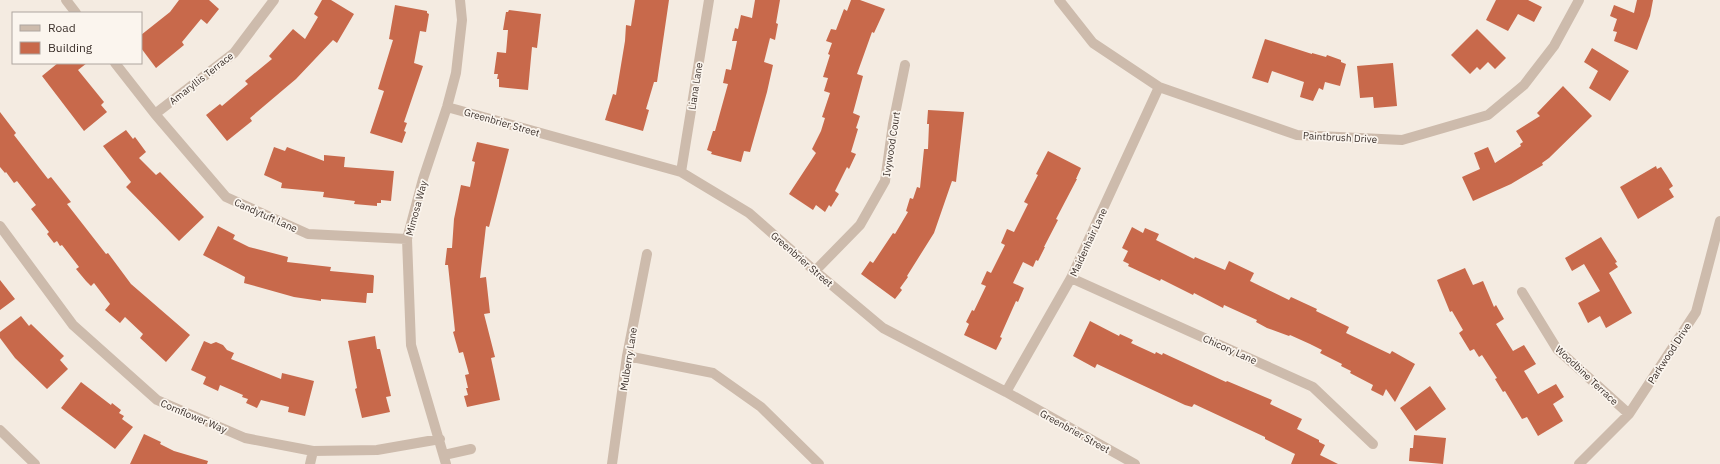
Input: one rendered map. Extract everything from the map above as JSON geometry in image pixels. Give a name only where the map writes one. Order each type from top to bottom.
[{"type":"street","points":[[66,0],[75,12]]},
{"type":"street","name":"Amaryllis Terrace","points":[[155,114],[234,53],[274,0]]},
{"type":"street","name":"Mimosa Way","points":[[445,460],[440,438],[411,345],[407,239],[423,179],[448,107],[456,73],[462,20],[460,0]]},
{"type":"street","name":"Liana Lane","points":[[681,172],[709,0]]},
{"type":"street","name":"Paintbrush Drive","points":[[1059,0],[1093,43],[1159,87],[1297,135],[1402,140],[1488,115],[1528,79],[1554,46],[1579,0]]},
{"type":"street","name":"Candytuft Lane","points":[[116,64],[155,114],[226,197],[308,234],[407,239]]},
{"type":"street","name":"Ivywood Court","points":[[815,271],[860,225],[884,181],[893,124],[905,65]]},
{"type":"street","name":"Maidenhair Lane","points":[[1006,392],[1071,278],[1159,87]]},
{"type":"street","name":"Greenbrier Street","points":[[448,107],[681,172],[748,212],[883,328],[1006,392],[1135,464]]},
{"type":"street","name":"Parkwood Drive","points":[[1579,464],[1629,414],[1696,312],[1720,221]]},
{"type":"street","name":"Cornflower Way","points":[[0,226],[73,324],[157,400],[245,438],[313,451],[377,450],[440,438]]},
{"type":"street","name":"Mulberry Lane","points":[[612,464],[628,356],[647,254]]},
{"type":"street","name":"Chicory Lane","points":[[1071,278],[1314,387],[1373,444]]},
{"type":"street","name":"Woodbine Terrace","points":[[1522,292],[1557,349],[1629,414]]},
{"type":"street","points":[[628,356],[713,373],[761,407],[819,464]]},
{"type":"street","points":[[0,430],[35,464]]},
{"type":"street","points":[[445,460],[471,449]]},
{"type":"street","points":[[310,464],[313,451]]},
{"type":"building","points":[[179,0],[209,0],[219,9],[207,24],[201,19],[182,42],[184,45],[156,68],[142,49],[142,34],[170,12]]},
{"type":"building","points":[[322,0],[331,0],[354,14],[337,43],[333,40],[296,79],[250,118],[252,121],[227,141],[206,115],[220,104],[222,106],[248,84],[245,81],[272,59],[269,56],[293,29],[305,39],[318,17],[314,14]]},
{"type":"building","points":[[635,0],[669,0],[657,82],[654,82],[646,109],[649,110],[643,131],[605,120],[613,94],[616,95],[625,41],[626,25],[631,26]]},
{"type":"building","points":[[755,0],[780,0],[775,40],[770,38],[764,62],[773,65],[767,92],[750,152],[744,151],[741,162],[711,154],[712,152],[707,150],[713,131],[715,131],[728,84],[723,83],[726,69],[731,70],[737,41],[732,41],[735,28],[738,29],[741,15],[752,18]]},
{"type":"building","points":[[851,0],[860,0],[885,9],[874,33],[872,32],[857,74],[863,76],[853,113],[860,116],[856,128],[858,129],[851,152],[856,154],[849,169],[847,167],[835,191],[839,194],[831,207],[829,205],[825,212],[816,205],[813,210],[789,194],[816,153],[812,149],[821,131],[825,118],[822,117],[830,93],[824,91],[828,78],[823,77],[832,43],[826,41],[831,29],[836,30],[844,9],[847,11]]},
{"type":"building","points":[[1496,0],[1528,0],[1542,7],[1534,22],[1518,14],[1508,31],[1486,20]]},
{"type":"building","points":[[1637,0],[1653,0],[1650,16],[1637,50],[1614,41],[1617,32],[1613,31],[1617,19],[1610,16],[1614,5],[1634,13]]},
{"type":"building","points":[[395,5],[427,11],[429,14],[426,32],[420,31],[414,63],[423,66],[404,122],[407,123],[404,131],[406,132],[402,143],[370,133],[384,91],[378,89],[393,40],[389,39]]},
{"type":"building","points":[[509,10],[541,14],[537,48],[532,47],[528,90],[499,87],[499,79],[497,79],[498,74],[494,74],[497,52],[506,53],[508,30],[503,30],[506,12]]},
{"type":"building","points":[[1477,29],[1506,58],[1495,69],[1488,62],[1480,70],[1477,67],[1470,74],[1451,55]]},
{"type":"building","points":[[1265,39],[1312,54],[1326,57],[1327,55],[1341,60],[1341,62],[1346,64],[1340,86],[1325,82],[1323,90],[1319,88],[1313,101],[1300,97],[1304,82],[1272,71],[1268,83],[1252,78]]},
{"type":"building","points":[[1592,48],[1629,71],[1610,101],[1589,88],[1598,71],[1584,62]]},
{"type":"building","points":[[1393,63],[1397,106],[1374,108],[1373,97],[1360,98],[1357,66]]},
{"type":"building","points":[[57,64],[86,64],[78,70],[104,102],[101,105],[107,112],[84,131],[42,76]]},
{"type":"building","points":[[1563,86],[1592,116],[1542,163],[1543,165],[1511,184],[1473,201],[1462,177],[1480,169],[1474,153],[1488,147],[1495,163],[1521,146],[1520,144],[1523,142],[1516,131],[1540,116],[1537,113]]},
{"type":"building","points":[[928,110],[964,112],[956,182],[952,181],[934,233],[900,288],[902,290],[895,299],[861,274],[870,261],[873,263],[893,233],[895,234],[908,212],[906,211],[910,198],[913,199],[917,187],[920,188],[924,149],[928,149]]},
{"type":"building","points":[[0,112],[16,133],[14,135],[48,179],[51,177],[71,202],[67,204],[106,254],[108,253],[131,284],[190,335],[166,362],[140,338],[143,334],[125,317],[120,323],[105,310],[110,304],[94,283],[91,286],[76,269],[79,267],[62,245],[60,246],[57,241],[54,243],[47,234],[49,232],[31,209],[36,205],[17,181],[14,183],[6,172],[5,173],[0,167]]},
{"type":"building","points":[[126,130],[133,139],[135,137],[146,152],[139,158],[156,175],[160,172],[204,217],[179,241],[126,187],[131,182],[103,146]]},
{"type":"building","points":[[477,142],[509,149],[489,227],[486,226],[480,278],[486,277],[490,313],[484,314],[495,357],[491,358],[500,400],[467,407],[464,396],[468,395],[465,375],[469,374],[463,352],[459,353],[453,332],[455,331],[448,265],[445,265],[447,248],[452,248],[454,219],[461,185],[470,187],[475,162],[472,161]]},
{"type":"building","points":[[274,147],[285,151],[287,147],[324,161],[324,155],[345,157],[344,167],[394,171],[391,201],[381,200],[381,203],[377,203],[377,206],[354,204],[355,201],[323,197],[324,192],[281,188],[282,183],[264,175]]},
{"type":"building","points":[[1048,151],[1081,168],[1077,179],[1056,219],[1058,220],[1038,261],[1036,260],[1033,267],[1023,262],[1013,283],[1024,288],[1018,302],[1016,301],[1000,337],[1002,338],[996,350],[964,335],[969,324],[966,322],[972,310],[974,311],[986,286],[981,284],[987,271],[991,273],[1005,245],[1001,243],[1007,229],[1014,232],[1028,204],[1024,202]]},
{"type":"building","points":[[1656,166],[1657,169],[1661,167],[1673,186],[1669,189],[1674,197],[1638,219],[1620,187]]},
{"type":"building","points":[[218,226],[235,235],[233,239],[249,247],[288,257],[287,262],[331,267],[330,271],[373,275],[373,293],[367,293],[366,303],[321,299],[321,301],[294,297],[244,283],[245,277],[203,255]]},
{"type":"building","points":[[1132,227],[1143,233],[1145,228],[1159,234],[1156,240],[1194,259],[1195,257],[1225,270],[1229,261],[1254,273],[1250,281],[1289,300],[1291,297],[1317,309],[1316,311],[1349,327],[1346,333],[1390,354],[1392,351],[1415,364],[1395,402],[1386,389],[1383,396],[1371,390],[1373,385],[1350,373],[1351,371],[1341,366],[1342,364],[1320,353],[1322,350],[1290,335],[1289,336],[1267,328],[1256,322],[1257,320],[1224,305],[1223,308],[1194,293],[1193,295],[1161,279],[1160,281],[1128,266],[1129,264],[1123,261],[1128,251],[1122,248]]},
{"type":"building","points":[[1601,237],[1617,262],[1615,263],[1618,267],[1609,273],[1632,313],[1606,328],[1600,316],[1588,323],[1578,303],[1600,291],[1584,264],[1572,271],[1565,258]]},
{"type":"building","points":[[1465,268],[1473,285],[1483,281],[1494,307],[1496,305],[1504,319],[1496,324],[1513,351],[1524,345],[1536,364],[1524,371],[1538,394],[1556,384],[1564,397],[1553,404],[1563,421],[1538,436],[1527,417],[1522,419],[1505,391],[1503,392],[1495,379],[1497,378],[1482,355],[1479,357],[1474,349],[1470,351],[1459,333],[1463,330],[1452,311],[1450,312],[1437,280]]},
{"type":"building","points":[[0,280],[15,299],[0,310]]},
{"type":"building","points":[[21,316],[29,326],[31,324],[64,356],[60,360],[68,369],[47,389],[15,358],[0,338],[0,332]]},
{"type":"building","points":[[1090,321],[1119,336],[1120,334],[1133,340],[1131,343],[1155,354],[1156,352],[1162,355],[1163,353],[1226,382],[1227,381],[1272,400],[1270,404],[1302,419],[1297,429],[1319,440],[1319,442],[1325,445],[1320,455],[1338,464],[1291,464],[1295,454],[1265,439],[1265,437],[1194,404],[1192,407],[1185,405],[1097,364],[1095,368],[1073,356]]},
{"type":"building","points":[[375,336],[377,349],[380,349],[391,396],[386,397],[390,412],[362,418],[355,389],[357,388],[348,341]]},
{"type":"building","points":[[204,341],[211,344],[216,342],[223,345],[227,350],[234,353],[231,359],[281,379],[282,373],[314,381],[305,416],[288,412],[289,407],[261,400],[257,408],[246,403],[248,399],[242,397],[243,395],[220,385],[218,391],[203,384],[206,377],[191,370]]},
{"type":"building","points":[[81,382],[111,405],[112,403],[121,410],[119,413],[124,416],[122,419],[133,427],[115,449],[61,408]]},
{"type":"building","points":[[1430,386],[1446,409],[1416,431],[1400,408]]},
{"type":"building","points":[[144,434],[161,442],[160,444],[174,451],[208,461],[207,464],[130,464]]},
{"type":"building","points":[[1414,435],[1446,438],[1443,464],[1409,461],[1410,448],[1413,448]]}]
